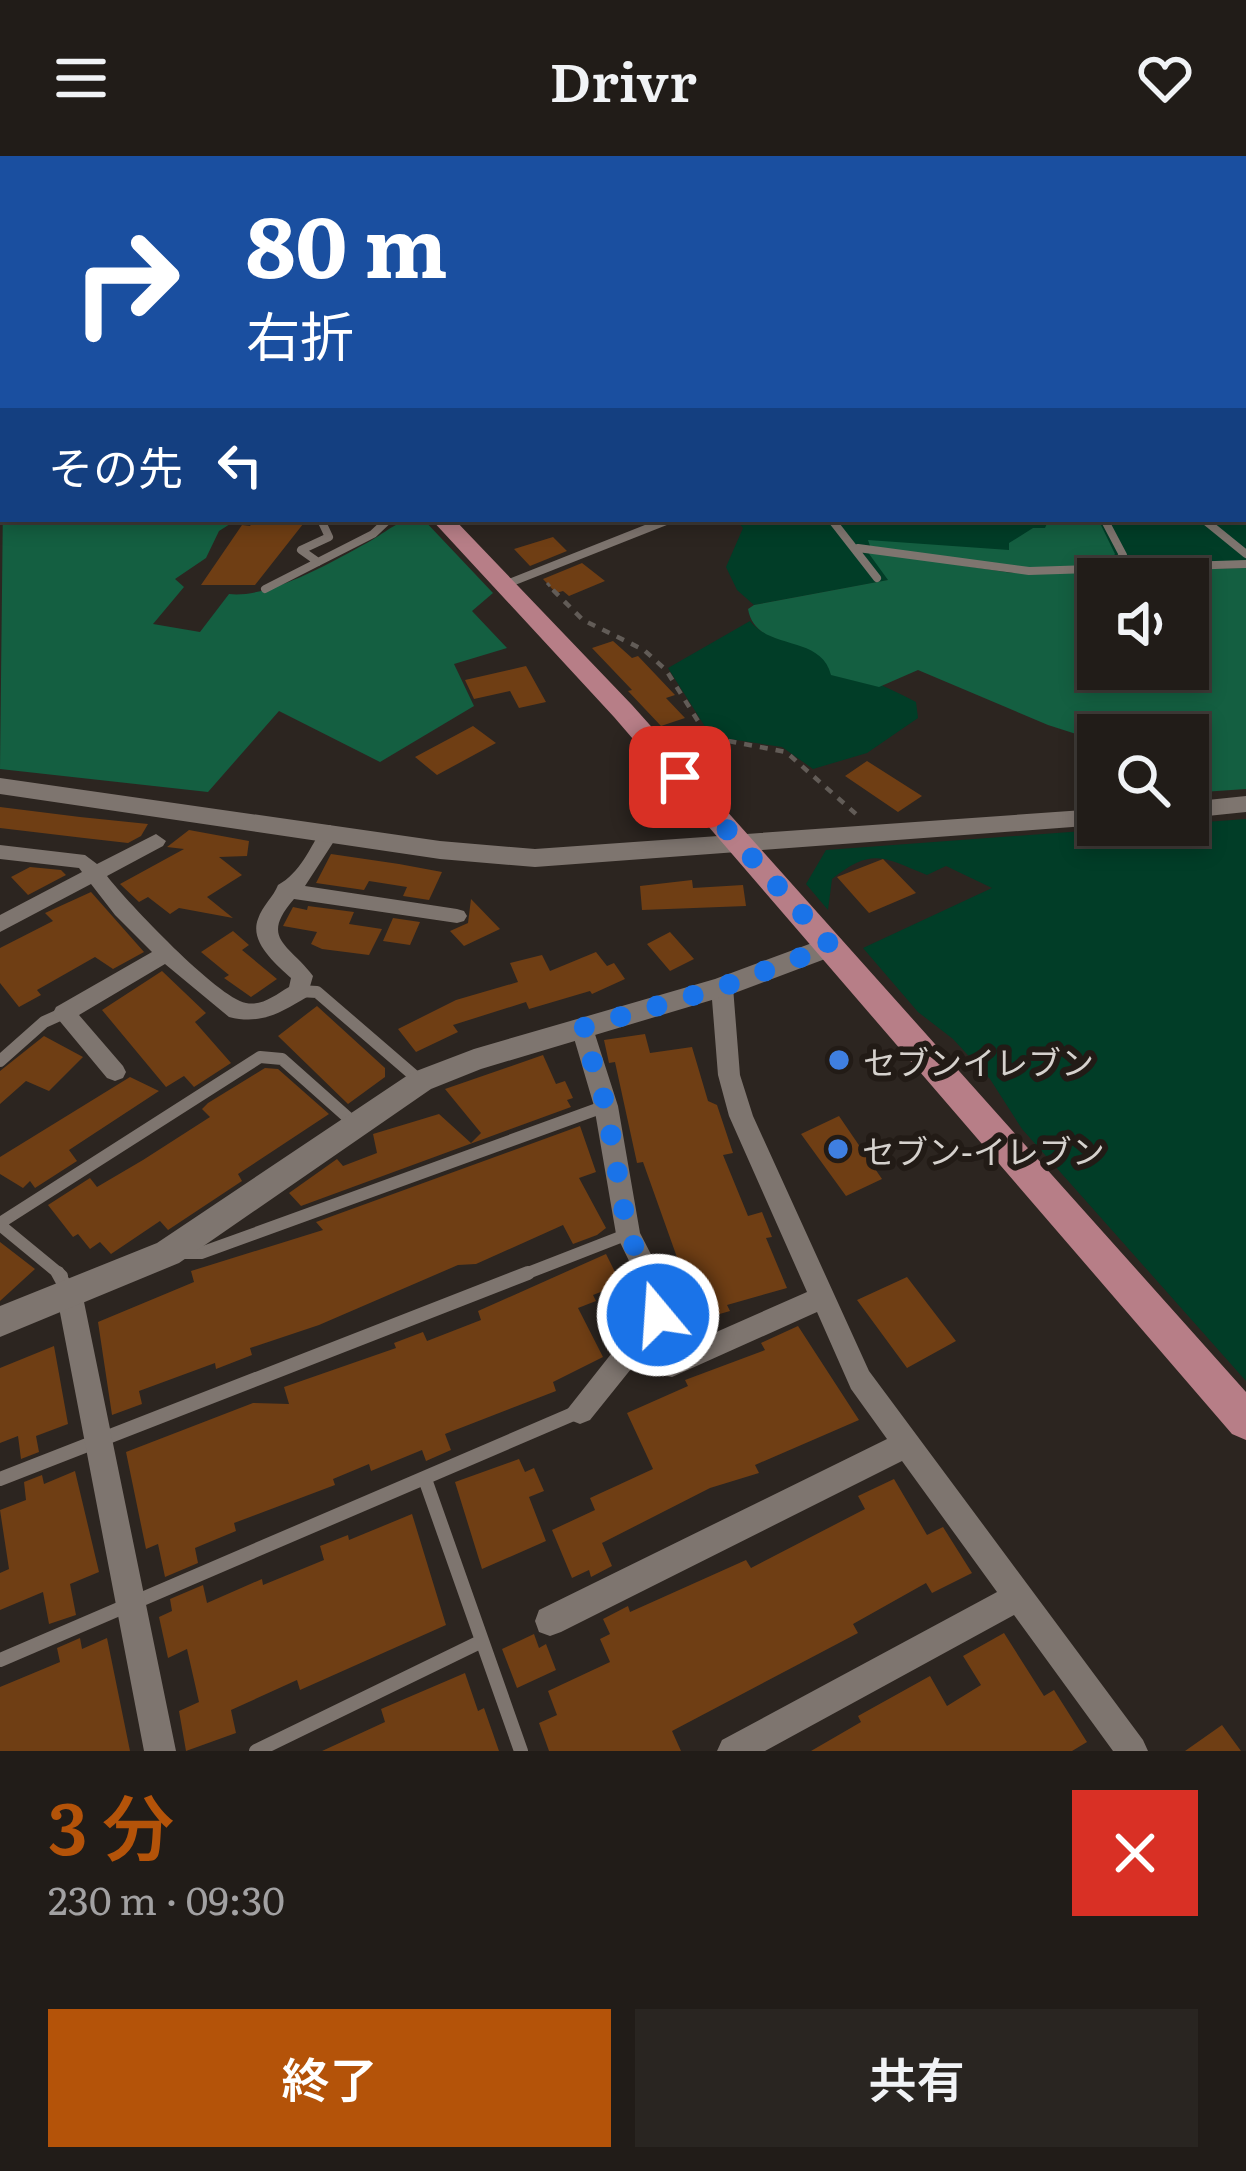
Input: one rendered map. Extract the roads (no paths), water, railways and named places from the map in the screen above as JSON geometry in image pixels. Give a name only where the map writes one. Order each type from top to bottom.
[{"type":"main road","points":[[446,522],[519,578],[738,843],[1246,1420]]},
{"type":"street","points":[[519,578],[666,522]]},
{"type":"street","points":[[0,787],[440,850],[535,858],[1077,819]]},
{"type":"street","points":[[1209,808],[1246,804]]},
{"type":"street","points":[[0,852],[85,862],[98,872],[122,910],[166,953],[237,1011],[267,1011],[299,992],[302,976],[272,948],[265,934],[266,918],[310,866],[330,832]]},
{"type":"street","points":[[0,924],[156,842]]},
{"type":"street","points":[[285,890],[458,916]]},
{"type":"street","points":[[0,1322],[70,1297],[168,1252],[421,1081],[722,987],[831,946]]},
{"type":"street","points":[[115,1072],[64,1013],[166,953]]},
{"type":"street","points":[[722,987],[728,1076],[741,1116],[860,1380],[1132,1751]]},
{"type":"street","points":[[580,1411],[658,1315],[659,1295],[628,1234],[606,1106],[582,1028]]},
{"type":"street","points":[[70,1297],[160,1751]]},
{"type":"street","points":[[627,1356],[672,1365],[823,1298]]},
{"type":"street","points":[[550,1622],[905,1445]]},
{"type":"street","points":[[733,1751],[1018,1597]]},
{"type":"lane","points":[[318,562],[301,550],[328,537],[322,522]]},
{"type":"lane","points":[[265,589],[373,534],[386,522]]},
{"type":"lane","points":[[834,522],[878,578]]},
{"type":"lane","points":[[1106,522],[1120,558]]},
{"type":"lane","points":[[1207,522],[1246,554]]},
{"type":"lane","points":[[857,548],[994,568],[1077,570]]},
{"type":"lane","points":[[1209,566],[1246,564]]},
{"type":"lane","points":[[299,992],[317,992],[421,1081]]},
{"type":"lane","points":[[0,1061],[44,1022],[64,1013]]},
{"type":"lane","points":[[70,1297],[64,1278],[0,1224],[260,1057],[282,1059],[354,1123]]},
{"type":"lane","points":[[168,1252],[201,1253],[606,1106]]},
{"type":"lane","points":[[0,1479],[628,1234]]},
{"type":"lane","points":[[0,1660],[580,1411]]},
{"type":"lane","points":[[425,1479],[520,1751]]},
{"type":"lane","points":[[256,1751],[480,1642]]},
{"type":"place","name":"セブンイレブン","points":[[839,1060]]},
{"type":"place","name":"セブン-イレブン","points":[[838,1149]]}]
